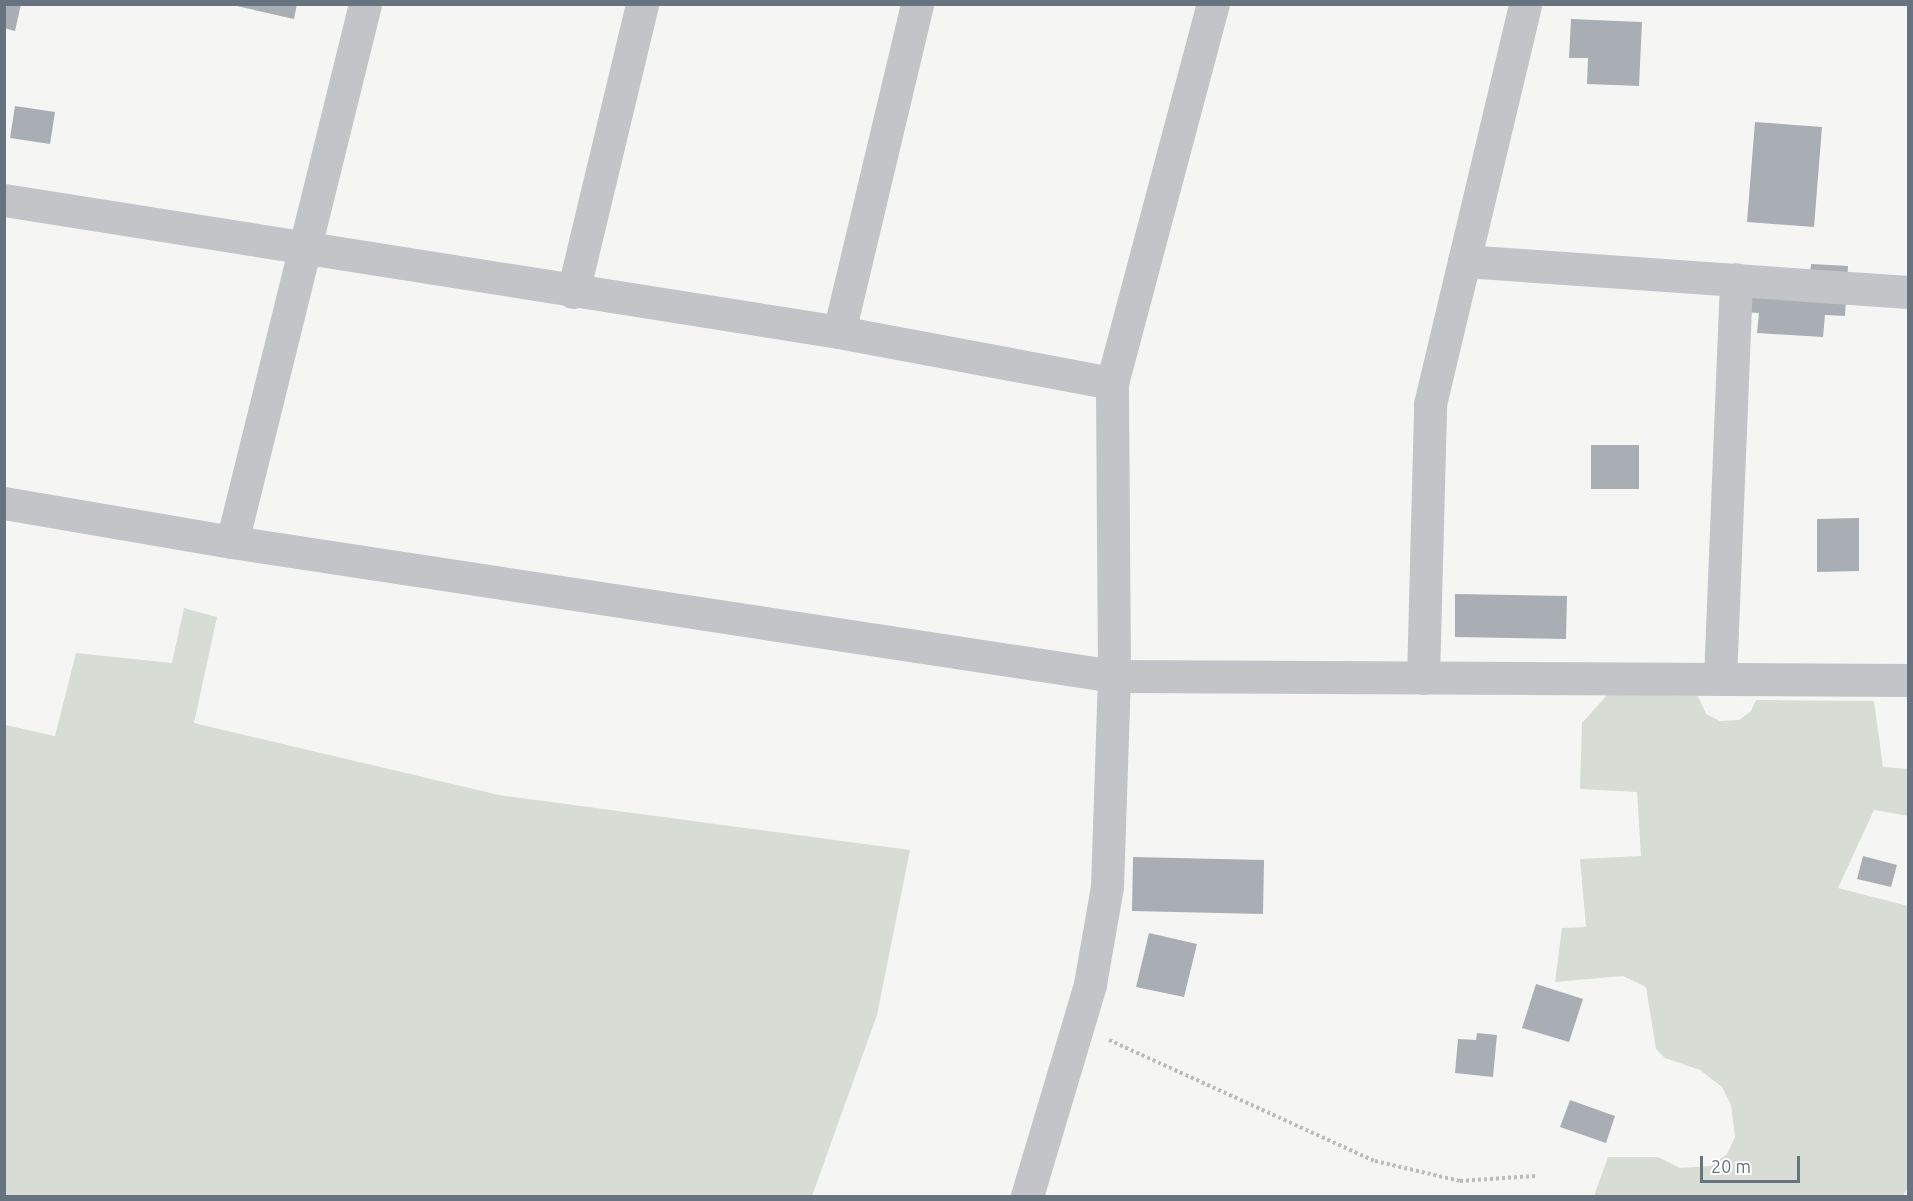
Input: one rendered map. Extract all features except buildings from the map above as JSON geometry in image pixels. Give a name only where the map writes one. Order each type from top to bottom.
[{"type":"street","points":[[232,542],[307,249],[365,4]]},
{"type":"street","points":[[573,292],[642,4]]},
{"type":"street","points":[[839,332],[917,4]]},
{"type":"street","points":[[1027,1197],[1078,1026],[1103,925],[1107,887],[1114,676],[1112,383],[1213,4]]},
{"type":"street","points":[[1423,678],[1430,404],[1525,4]]},
{"type":"street","points":[[4,201],[839,332],[1112,383]]},
{"type":"street","points":[[1464,261],[1908,292]]},
{"type":"street","points":[[1720,679],[1736,279]]},
{"type":"street","points":[[4,503],[232,542],[1114,676],[1908,680]]},
{"type":"path","points":[[1078,1026],[1375,1161],[1460,1181],[1536,1176]]},
{"type":"shaded area","points":[[184,608],[217,617],[194,723],[499,795],[910,850],[877,1015],[812,1196],[5,1196],[5,725],[55,736],[76,653],[172,663]]},
{"type":"shaded area","points":[[1608,694],[1698,696],[1706,714],[1720,721],[1739,720],[1751,711],[1756,700],[1874,701],[1883,767],[1908,769],[1908,816],[1874,810],[1838,888],[1908,906],[1908,1187],[1903,1196],[1594,1196],[1608,1157],[1658,1157],[1680,1168],[1711,1166],[1727,1154],[1735,1137],[1731,1105],[1722,1087],[1700,1070],[1665,1058],[1656,1049],[1646,987],[1623,976],[1555,982],[1562,928],[1586,927],[1580,859],[1641,856],[1637,792],[1580,789],[1582,723]]}]
